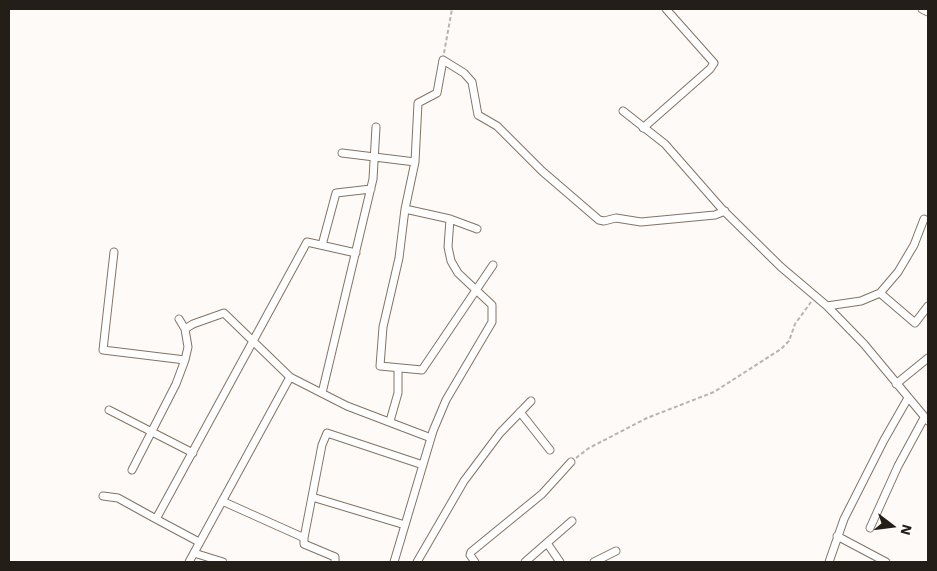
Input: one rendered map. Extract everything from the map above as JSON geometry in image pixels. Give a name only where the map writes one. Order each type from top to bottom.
[{"type":"street","points":[[643,128],[710,69],[714,63],[666,9]]},
{"type":"street","points":[[922,9],[928,12]]},
{"type":"street","points":[[493,265],[422,370],[380,366],[383,326],[399,258],[405,209],[415,162],[418,103],[437,93],[443,60],[464,73],[472,82],[478,115],[497,126],[542,171],[599,220],[604,222],[616,218],[641,222],[715,215],[725,212]]},
{"type":"street","points":[[623,111],[665,144],[725,212],[782,267],[827,306],[864,344],[926,420],[898,466],[870,528]]},
{"type":"street","points":[[322,393],[371,189],[376,157],[376,127]]},
{"type":"street","points":[[342,153],[415,162]]},
{"type":"street","points":[[322,244],[336,193],[371,189]]},
{"type":"street","points":[[405,209],[450,219],[477,229]]},
{"type":"street","points":[[394,562],[431,438],[446,400],[492,322],[492,306],[458,274],[451,261],[448,247],[450,219]]},
{"type":"street","points":[[827,306],[861,301],[880,293],[898,272],[914,245],[924,219]]},
{"type":"street","points":[[156,519],[306,242],[356,253]]},
{"type":"street","points":[[114,252],[103,350],[185,360]]},
{"type":"street","points":[[880,293],[915,323],[928,306]]},
{"type":"street","points":[[185,329],[193,324],[224,313],[290,377],[347,406],[431,438]]},
{"type":"street","points":[[132,470],[176,384],[185,360],[188,347],[185,329],[180,318]]},
{"type":"street","points":[[896,384],[928,358]]},
{"type":"street","points":[[390,421],[398,393],[398,368]]},
{"type":"street","points":[[189,562],[290,377]]},
{"type":"street","points":[[829,562],[837,536],[884,440],[908,398]]},
{"type":"street","points":[[417,562],[464,481],[500,433],[531,401]]},
{"type":"street","points":[[109,410],[152,430],[193,453]]},
{"type":"street","points":[[520,412],[550,450]]},
{"type":"street","points":[[335,562],[335,556],[304,544],[322,445],[327,433],[423,465]]},
{"type":"street","points":[[475,562],[470,555],[471,552],[542,494],[572,462]]},
{"type":"street","points":[[103,496],[118,498],[199,542]]},
{"type":"street","points":[[312,496],[405,525]]},
{"type":"street","points":[[222,502],[304,538]]},
{"type":"street","points":[[525,562],[572,521]]},
{"type":"street","points":[[837,536],[886,562]]},
{"type":"street","points":[[548,543],[560,562]]},
{"type":"street","points":[[594,562],[616,551]]},
{"type":"street","points":[[194,553],[223,562]]},
{"type":"path","points":[[443,60],[452,9]]},
{"type":"path","points":[[572,462],[589,448],[647,418],[714,392],[781,349],[789,341],[795,324],[816,297]]}]
